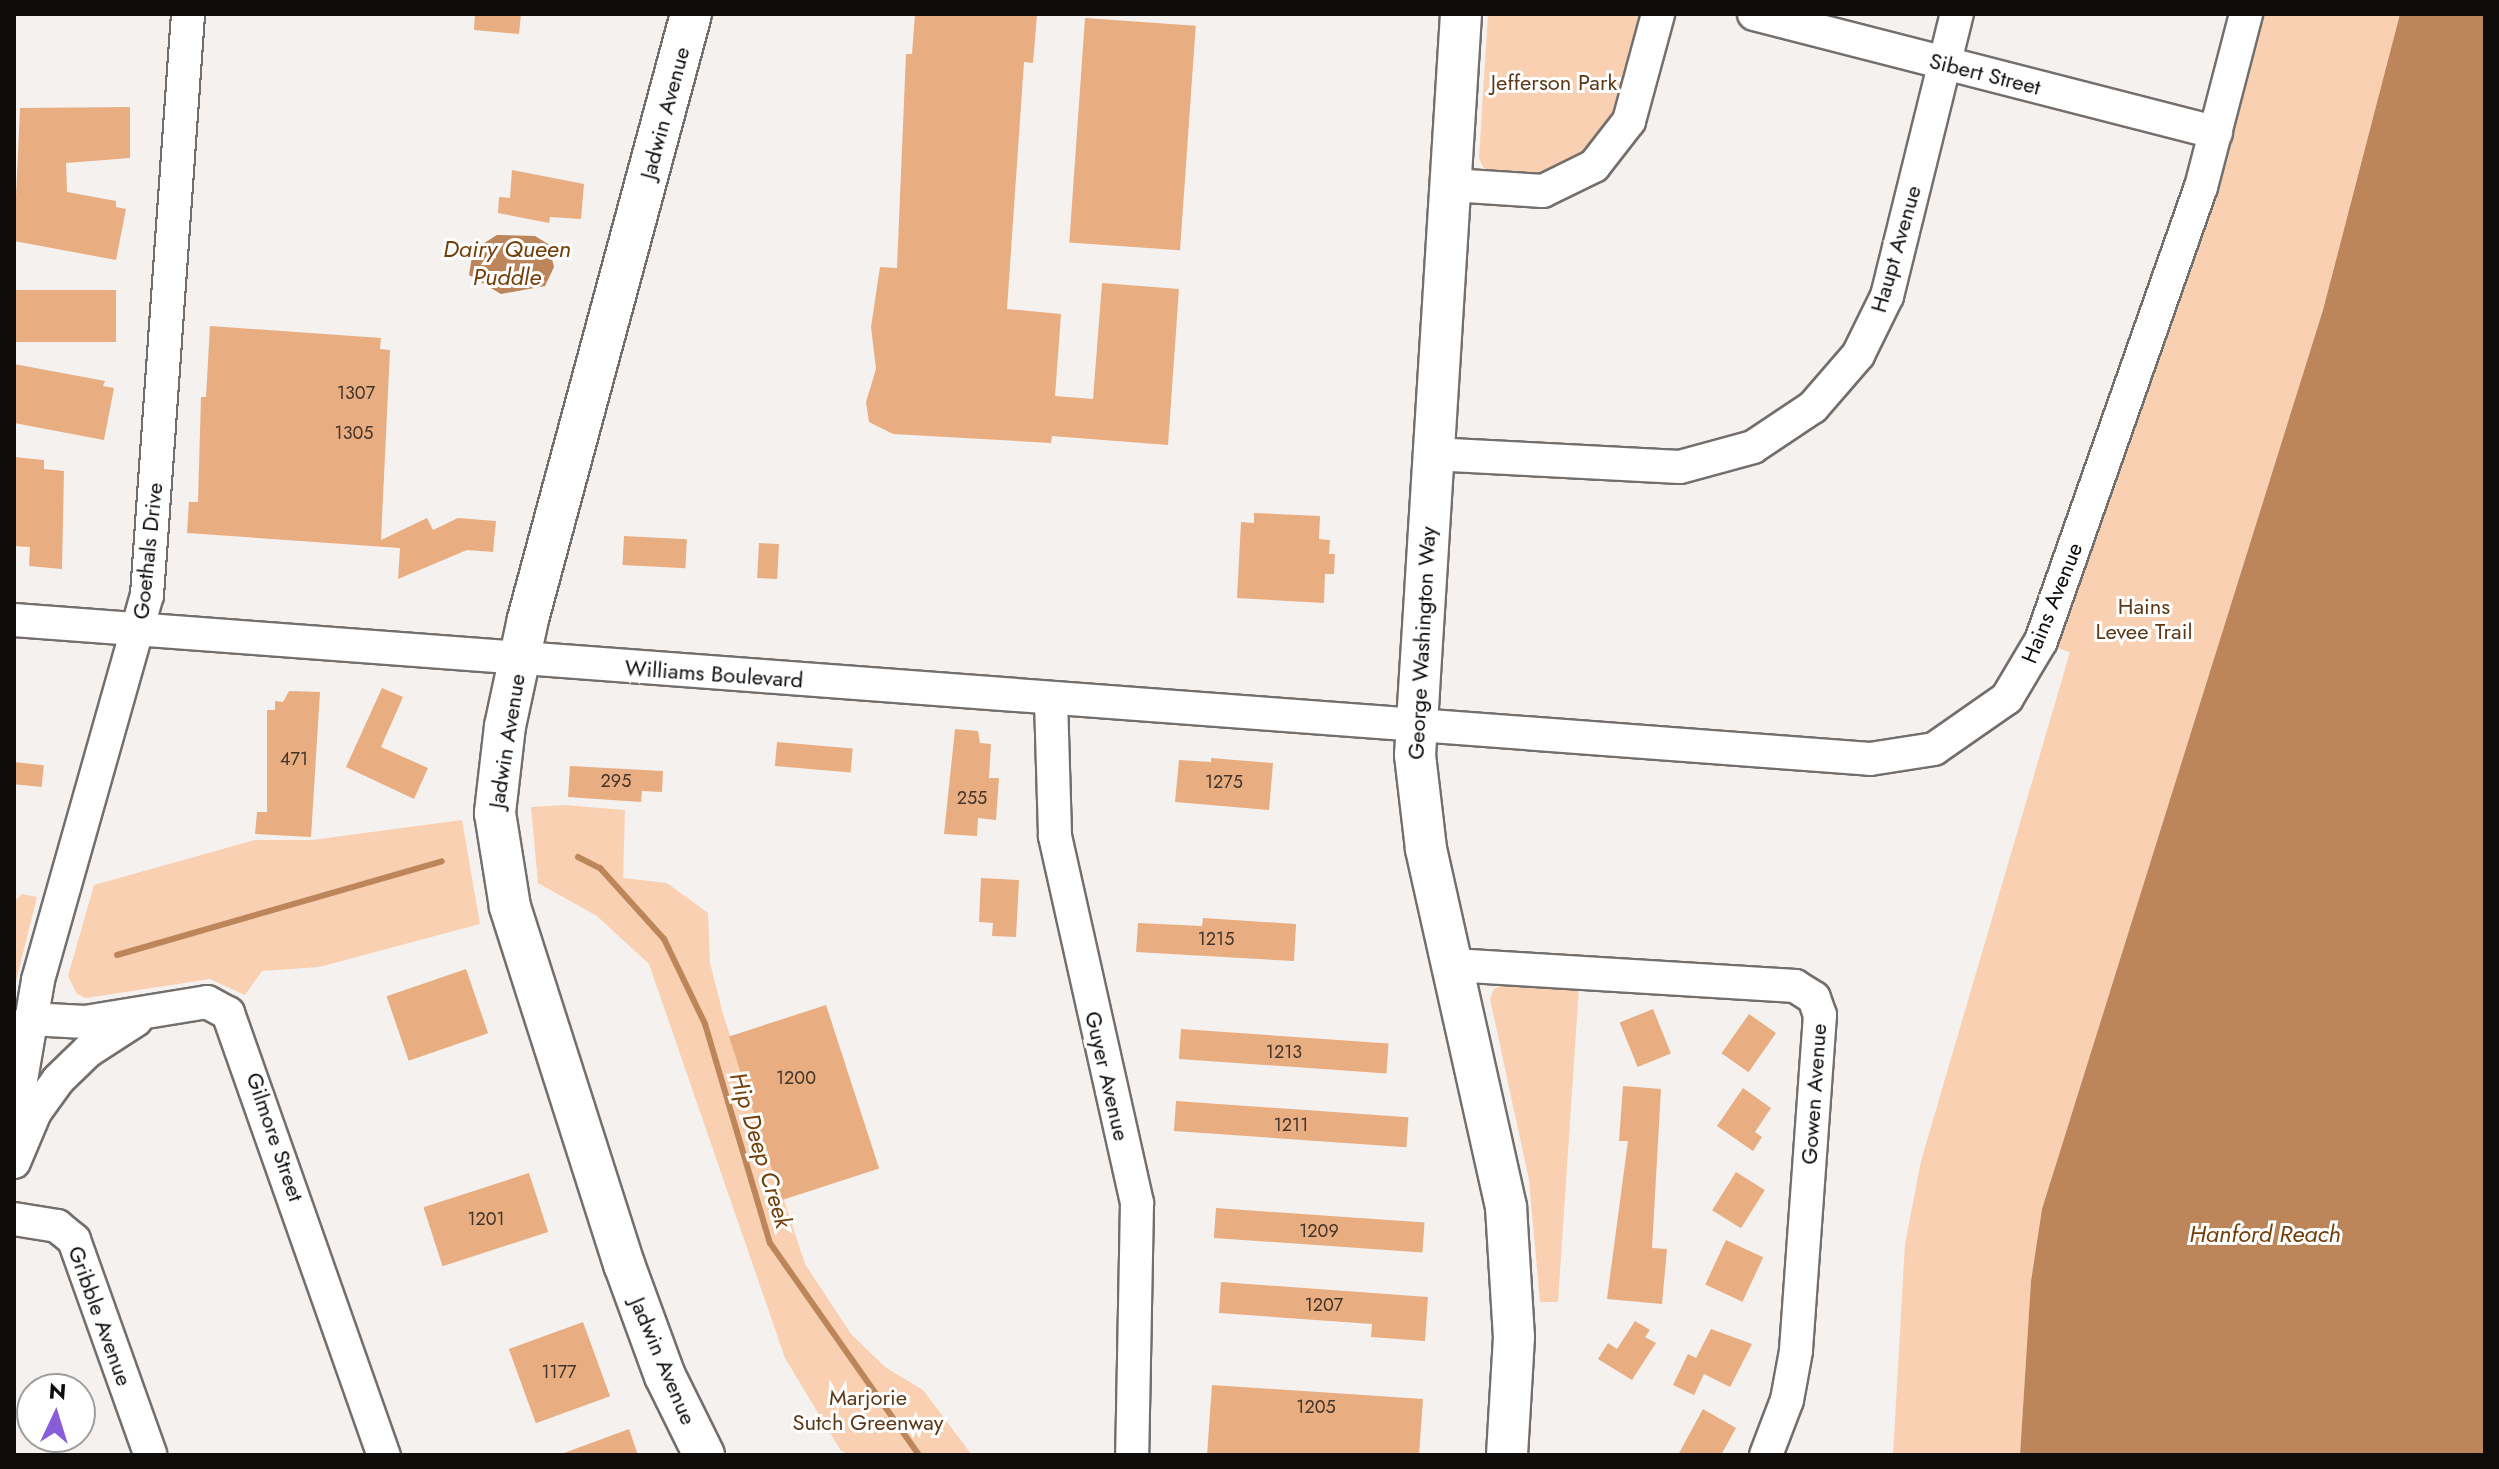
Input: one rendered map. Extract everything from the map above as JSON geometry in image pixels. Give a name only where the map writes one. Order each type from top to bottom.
[{"type":"main road","name":"Jadwin Avenue","points":[[691,14],[520,659],[495,813],[510,907],[642,1318],[704,1455]]},
{"type":"main road","name":"George Washington Way","points":[[1461,14],[1414,724],[1421,819],[1506,1207],[1514,1337],[1507,1455]]},
{"type":"street","name":"Goethals Drive","points":[[14,1121],[30,1019],[141,628],[188,14]]},
{"type":"street","points":[[1451,185],[1543,191],[1594,166],[1629,121],[1658,14]]},
{"type":"street","name":"Sibert Street","points":[[1754,14],[2216,133]]},
{"type":"street","name":"Haupt Avenue","points":[[1432,454],[1680,467],[1753,447],[1813,407],[1858,355],[1887,296],[1957,14]]},
{"type":"street","name":"Hains Avenue","points":[[1414,724],[1870,759],[1934,749],[1981,720],[2007,698],[2041,641],[2216,133],[2246,14]]},
{"type":"street","name":"Williams Boulevard","points":[[14,620],[1051,700],[1414,724]]},
{"type":"street","name":"Guyer Avenue","points":[[1051,700],[1055,836],[1137,1203],[1132,1455]]},
{"type":"street","name":"Gowen Avenue","points":[[1453,965],[1795,986],[1814,998],[1820,1015],[1796,1351],[1787,1400],[1766,1455]]},
{"type":"street","name":"Gilmore Street","points":[[30,1019],[85,1022],[212,1002],[235,1023],[384,1455]]},
{"type":"street","points":[[14,1162],[35,1112],[64,1073],[107,1036],[161,1010]]},
{"type":"street","name":"Gribble Avenue","points":[[14,1219],[57,1226],[74,1240],[150,1454]]},
{"type":"green space","name":"Jefferson Park","points":[[1488,14],[1642,14],[1617,113],[1585,154],[1535,175],[1492,174],[1483,167],[1479,158]]},
{"type":"green space","name":"Hains Levee Trail","points":[[2259,14],[2400,14],[2323,310],[2042,1209],[2031,1281],[2020,1455],[1893,1455],[1905,1244],[1921,1161],[2070,652],[2051,646]]},
{"type":"green space","name":"Marjorie Sutch Greenway","points":[[564,805],[625,810],[623,878],[667,883],[708,913],[710,963],[723,1014],[805,1264],[851,1334],[885,1367],[923,1390],[972,1455],[850,1455],[841,1451],[785,1358],[649,964],[597,916],[538,883],[531,807]]},
{"type":"green space","points":[[462,820],[480,924],[319,967],[262,971],[245,995],[210,979],[86,998],[77,994],[68,976],[94,885],[255,840],[312,840]]},
{"type":"green space","points":[[22,894],[37,897],[14,989],[14,901]]},
{"type":"green space","points":[[1506,983],[1579,987],[1558,1302],[1540,1302],[1529,1180],[1490,999],[1494,989]]},
{"type":"water","name":"Hanford Reach","points":[[2400,14],[2485,14],[2485,1455],[2020,1455],[2031,1281],[2042,1209],[2323,310]]},
{"type":"water","name":"Dairy Queen Puddle","points":[[497,235],[535,236],[548,244],[554,267],[545,286],[501,294],[469,275],[473,250]]},
{"type":"building","points":[[475,14],[521,14],[519,34],[474,30]]},
{"type":"building","points":[[915,14],[1037,15],[1033,63],[1024,62],[1007,309],[1061,314],[1055,396],[1093,399],[1102,283],[1179,289],[1168,445],[1052,436],[1051,443],[893,434],[869,422],[866,402],[876,369],[871,327],[880,267],[897,268],[906,54],[912,54]]},
{"type":"building","points":[[1085,18],[1196,26],[1180,250],[1069,242]]},
{"type":"building","points":[[130,107],[130,158],[66,163],[67,192],[116,201],[116,207],[126,209],[116,260],[14,241],[20,108]]},
{"type":"building","points":[[512,170],[584,184],[581,219],[550,217],[549,223],[498,213],[499,197],[510,198]]},
{"type":"building","points":[[14,290],[116,290],[116,342],[14,342]]},
{"type":"building","points":[[210,326],[381,338],[380,349],[390,350],[381,540],[427,518],[433,530],[458,518],[496,521],[493,552],[467,550],[398,579],[400,548],[187,533],[189,502],[198,502],[201,397],[206,397]]},
{"type":"building","points":[[14,364],[105,381],[103,386],[114,388],[104,440],[14,423]]},
{"type":"building","points":[[14,457],[44,460],[44,469],[64,471],[62,569],[29,566],[30,547],[14,546]]},
{"type":"building","points":[[1254,513],[1320,516],[1319,539],[1330,540],[1329,554],[1335,554],[1334,574],[1325,574],[1324,603],[1237,598],[1241,522],[1254,523]]},
{"type":"building","points":[[624,536],[687,539],[685,568],[622,565]]},
{"type":"building","points":[[759,543],[779,544],[777,579],[757,578]]},
{"type":"building","points":[[382,688],[403,697],[381,747],[428,768],[414,799],[346,767]]},
{"type":"building","points":[[289,691],[320,692],[311,837],[255,834],[257,812],[267,812],[267,710],[275,710],[275,701],[283,702]]},
{"type":"building","points":[[955,729],[978,731],[980,743],[991,744],[989,778],[999,778],[996,820],[978,818],[977,836],[944,834]]},
{"type":"building","points":[[777,742],[853,749],[851,773],[775,766]]},
{"type":"building","points":[[1211,758],[1273,763],[1269,810],[1175,802],[1179,760],[1211,762]]},
{"type":"building","points":[[14,762],[44,765],[42,787],[14,784]]},
{"type":"building","points":[[570,766],[663,771],[662,792],[642,791],[641,802],[568,797]]},
{"type":"building","points":[[981,878],[1019,880],[1016,937],[992,936],[993,923],[979,922]]},
{"type":"building","points":[[1203,918],[1296,924],[1294,961],[1136,952],[1138,923],[1202,926]]},
{"type":"building","points":[[466,969],[488,1033],[409,1061],[387,996]]},
{"type":"building","points":[[826,1005],[879,1169],[782,1200],[729,1037]]},
{"type":"building","points":[[1653,1009],[1671,1054],[1638,1067],[1620,1022]]},
{"type":"building","points":[[1749,1014],[1776,1033],[1749,1072],[1721,1053]]},
{"type":"building","points":[[1181,1029],[1388,1044],[1386,1073],[1179,1059]]},
{"type":"building","points":[[1623,1086],[1661,1089],[1652,1248],[1667,1249],[1662,1304],[1607,1299],[1628,1141],[1619,1141]]},
{"type":"building","points":[[1743,1088],[1771,1108],[1755,1132],[1762,1137],[1753,1151],[1717,1126]]},
{"type":"building","points":[[1176,1101],[1408,1117],[1406,1147],[1174,1131]]},
{"type":"building","points":[[1736,1172],[1765,1190],[1741,1228],[1712,1210]]},
{"type":"building","points":[[529,1173],[548,1232],[443,1266],[423,1207]]},
{"type":"building","points":[[1216,1208],[1424,1223],[1422,1253],[1214,1238]]},
{"type":"building","points":[[1726,1240],[1763,1257],[1742,1302],[1705,1284]]},
{"type":"building","points":[[1221,1282],[1428,1297],[1425,1341],[1371,1337],[1372,1324],[1219,1313]]},
{"type":"building","points":[[1635,1321],[1650,1330],[1645,1337],[1656,1343],[1632,1380],[1598,1359],[1608,1343],[1617,1349]]},
{"type":"building","points":[[583,1322],[610,1396],[536,1423],[509,1349]]},
{"type":"building","points":[[1711,1329],[1752,1344],[1730,1387],[1704,1374],[1694,1395],[1673,1385],[1688,1354],[1696,1358]]},
{"type":"building","points":[[1212,1385],[1423,1399],[1419,1455],[1207,1455]]},
{"type":"building","points":[[1703,1409],[1736,1428],[1721,1455],[1678,1455]]},
{"type":"building","points":[[629,1429],[638,1455],[564,1455],[564,1453]]},
{"type":"waterway","name":"Hip Deep Creek","points":[[578,857],[600,868],[664,939],[705,1024],[770,1243],[919,1455]]},
{"type":"waterway","name":"Hip Deep Creek","points":[[117,955],[442,861]]}]
